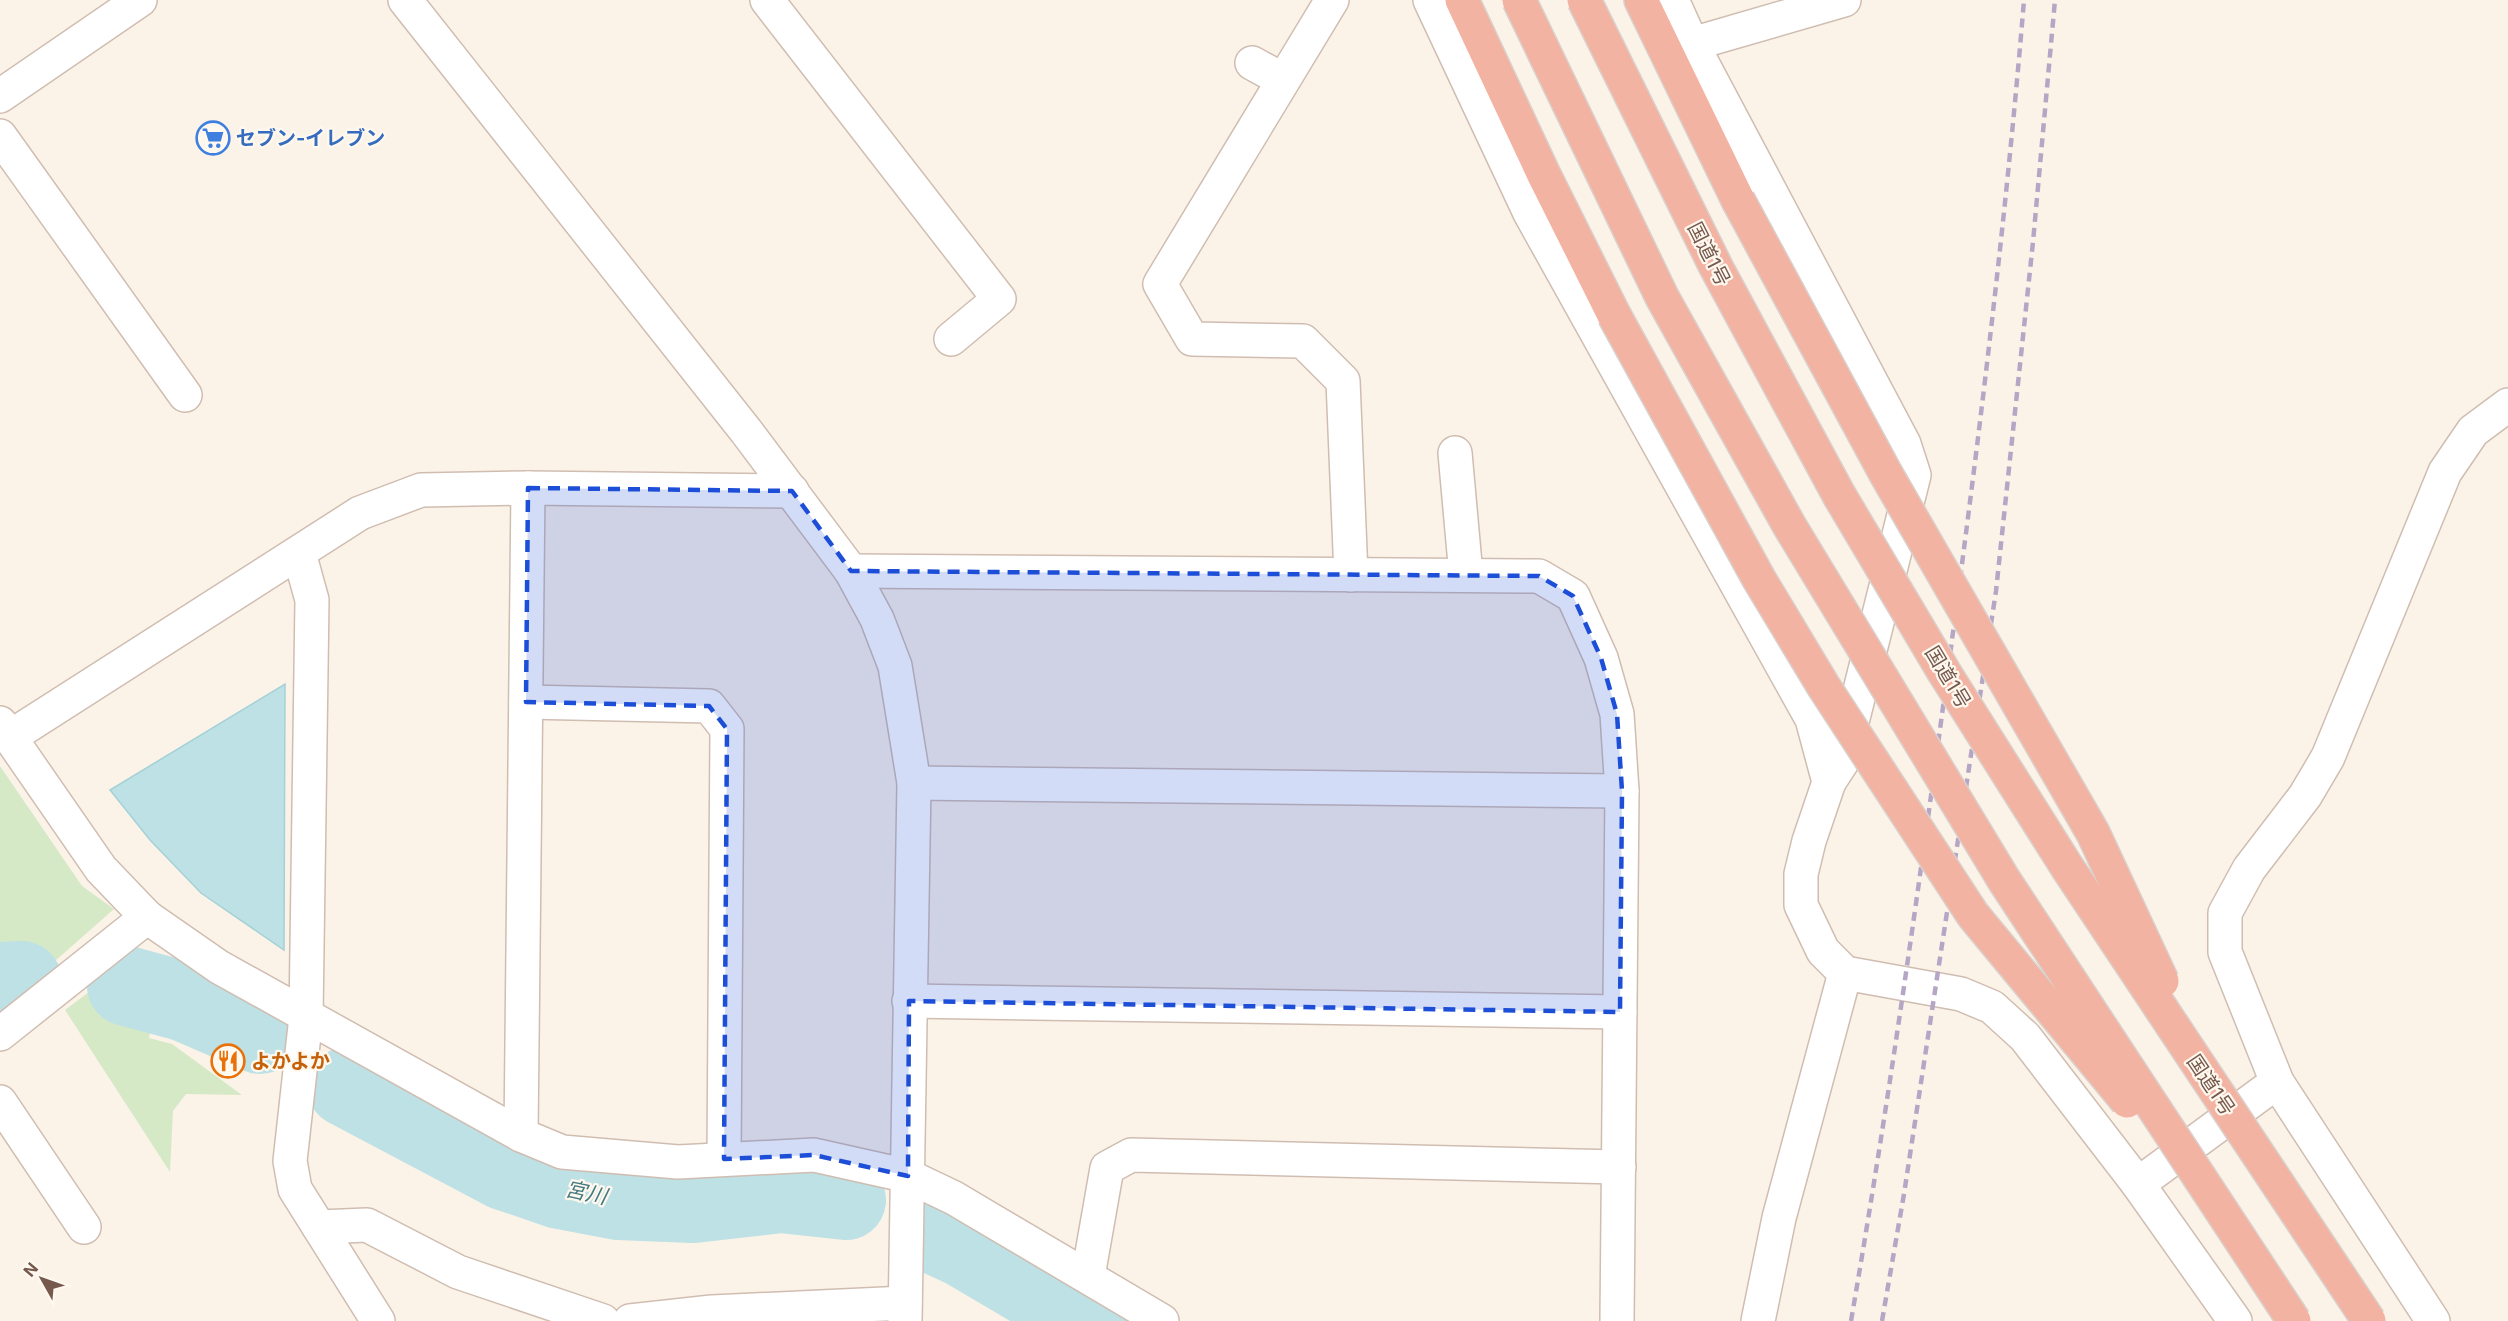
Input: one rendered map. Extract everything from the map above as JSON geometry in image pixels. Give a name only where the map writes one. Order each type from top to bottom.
[{"type":"highway","points":[[1462,0],[1543,173],[1614,315],[1758,579],[1824,687],[1973,915],[2223,1215]]},
{"type":"highway","points":[[1519,0],[1662,297],[1789,525],[2004,880],[2294,1321]]},
{"type":"highway","name":"国道1号","points":[[1584,0],[1716,267],[1845,505],[1944,672],[2048,838],[2369,1321]]},
{"type":"highway","points":[[1641,0],[1738,200],[1886,474],[2092,833],[2212,1087]]},
{"type":"street","points":[[0,96],[140,0]]},
{"type":"street","points":[[405,0],[792,492],[851,571],[877,619],[895,666],[914,783],[905,1312],[712,1312],[630,1321]]},
{"type":"street","points":[[766,0],[999,299],[951,339]]},
{"type":"street","points":[[1332,0],[1161,284],[1192,339],[1303,341],[1343,381],[1352,574]]},
{"type":"street","points":[[1430,0],[1530,213],[1812,719],[1829,782]]},
{"type":"street","points":[[1672,0],[1692,44],[1904,444],[1914,475],[1842,762],[1829,782],[1804,863],[1801,905],[1823,951],[1845,973],[1961,994],[1992,1007],[2025,1037],[2138,1184],[2235,1321]]},
{"type":"street","points":[[1692,44],[1844,0]]},
{"type":"street","points":[[1252,63],[1283,80]]},
{"type":"street","points":[[0,136],[185,394]]},
{"type":"street","points":[[2433,1321],[2277,1082],[2225,952],[2225,913],[2249,870],[2305,795],[2328,757],[2445,472],[2474,431],[2508,405]]},
{"type":"street","points":[[1455,453],[1466,575]]},
{"type":"street","points":[[792,492],[528,488],[422,490],[360,513],[299,553],[5,730],[101,869],[147,917],[219,967],[521,1135],[562,1152],[678,1162],[814,1155],[908,1176],[954,1198],[1162,1321]]},
{"type":"street","points":[[521,1135],[528,488]]},
{"type":"street","points":[[299,553],[312,600],[306,1017],[290,1161],[295,1189],[378,1321]]},
{"type":"street","points":[[851,571],[1539,576],[1573,596],[1602,658],[1617,714],[1622,791],[1617,1321]]},
{"type":"street","points":[[526,702],[709,706],[727,729],[724,1159]]},
{"type":"street","points":[[914,783],[1622,791]]},
{"type":"street","points":[[0,1034],[147,917]]},
{"type":"street","points":[[1758,1321],[1779,1218],[1845,973]]},
{"type":"street","points":[[909,1001],[1620,1012]]},
{"type":"street","points":[[2138,1184],[2277,1082]]},
{"type":"street","points":[[0,1102],[84,1227]]},
{"type":"street","points":[[1088,1276],[1107,1168],[1131,1155],[1619,1167]]},
{"type":"street","points":[[318,1227],[367,1225],[458,1272],[603,1321]]},
{"type":"highlighted area","points":[[528,488],[792,491],[851,571],[1539,576],[1573,596],[1601,658],[1617,714],[1622,791],[1620,1012],[909,1001],[908,1176],[814,1155],[724,1159],[727,729],[709,706],[526,702]]},
{"type":"green space","points":[[0,766],[82,886],[114,909],[46,969],[0,971]]},
{"type":"green space","points":[[89,992],[156,1005],[149,1038],[172,1044],[242,1095],[186,1094],[173,1111],[170,1172],[65,1010]]},
{"type":"water","points":[[285,684],[284,950],[201,893],[150,840],[110,790]]},
{"type":"waterway","name":"宮川","points":[[0,982],[22,981]]},
{"type":"waterway","name":"宮川","points":[[127,986],[186,1002],[260,1034]]},
{"type":"waterway","name":"宮川","points":[[347,1087],[504,1170],[560,1189],[618,1200],[693,1203],[781,1193],[846,1200]]},
{"type":"waterway","name":"宮川","points":[[939,1236],[965,1248],[1089,1321]]},
{"type":"railway","points":[[1851,1321],[1901,1007],[1957,606],[1999,260],[2024,0]]},
{"type":"railway","points":[[1882,1321],[1904,1194],[1996,591],[2033,242],[2055,0]]},
{"type":"place","name":"セブン-イレブン","points":[[213,138]]},
{"type":"place","name":"よかよか","points":[[228,1061]]}]
